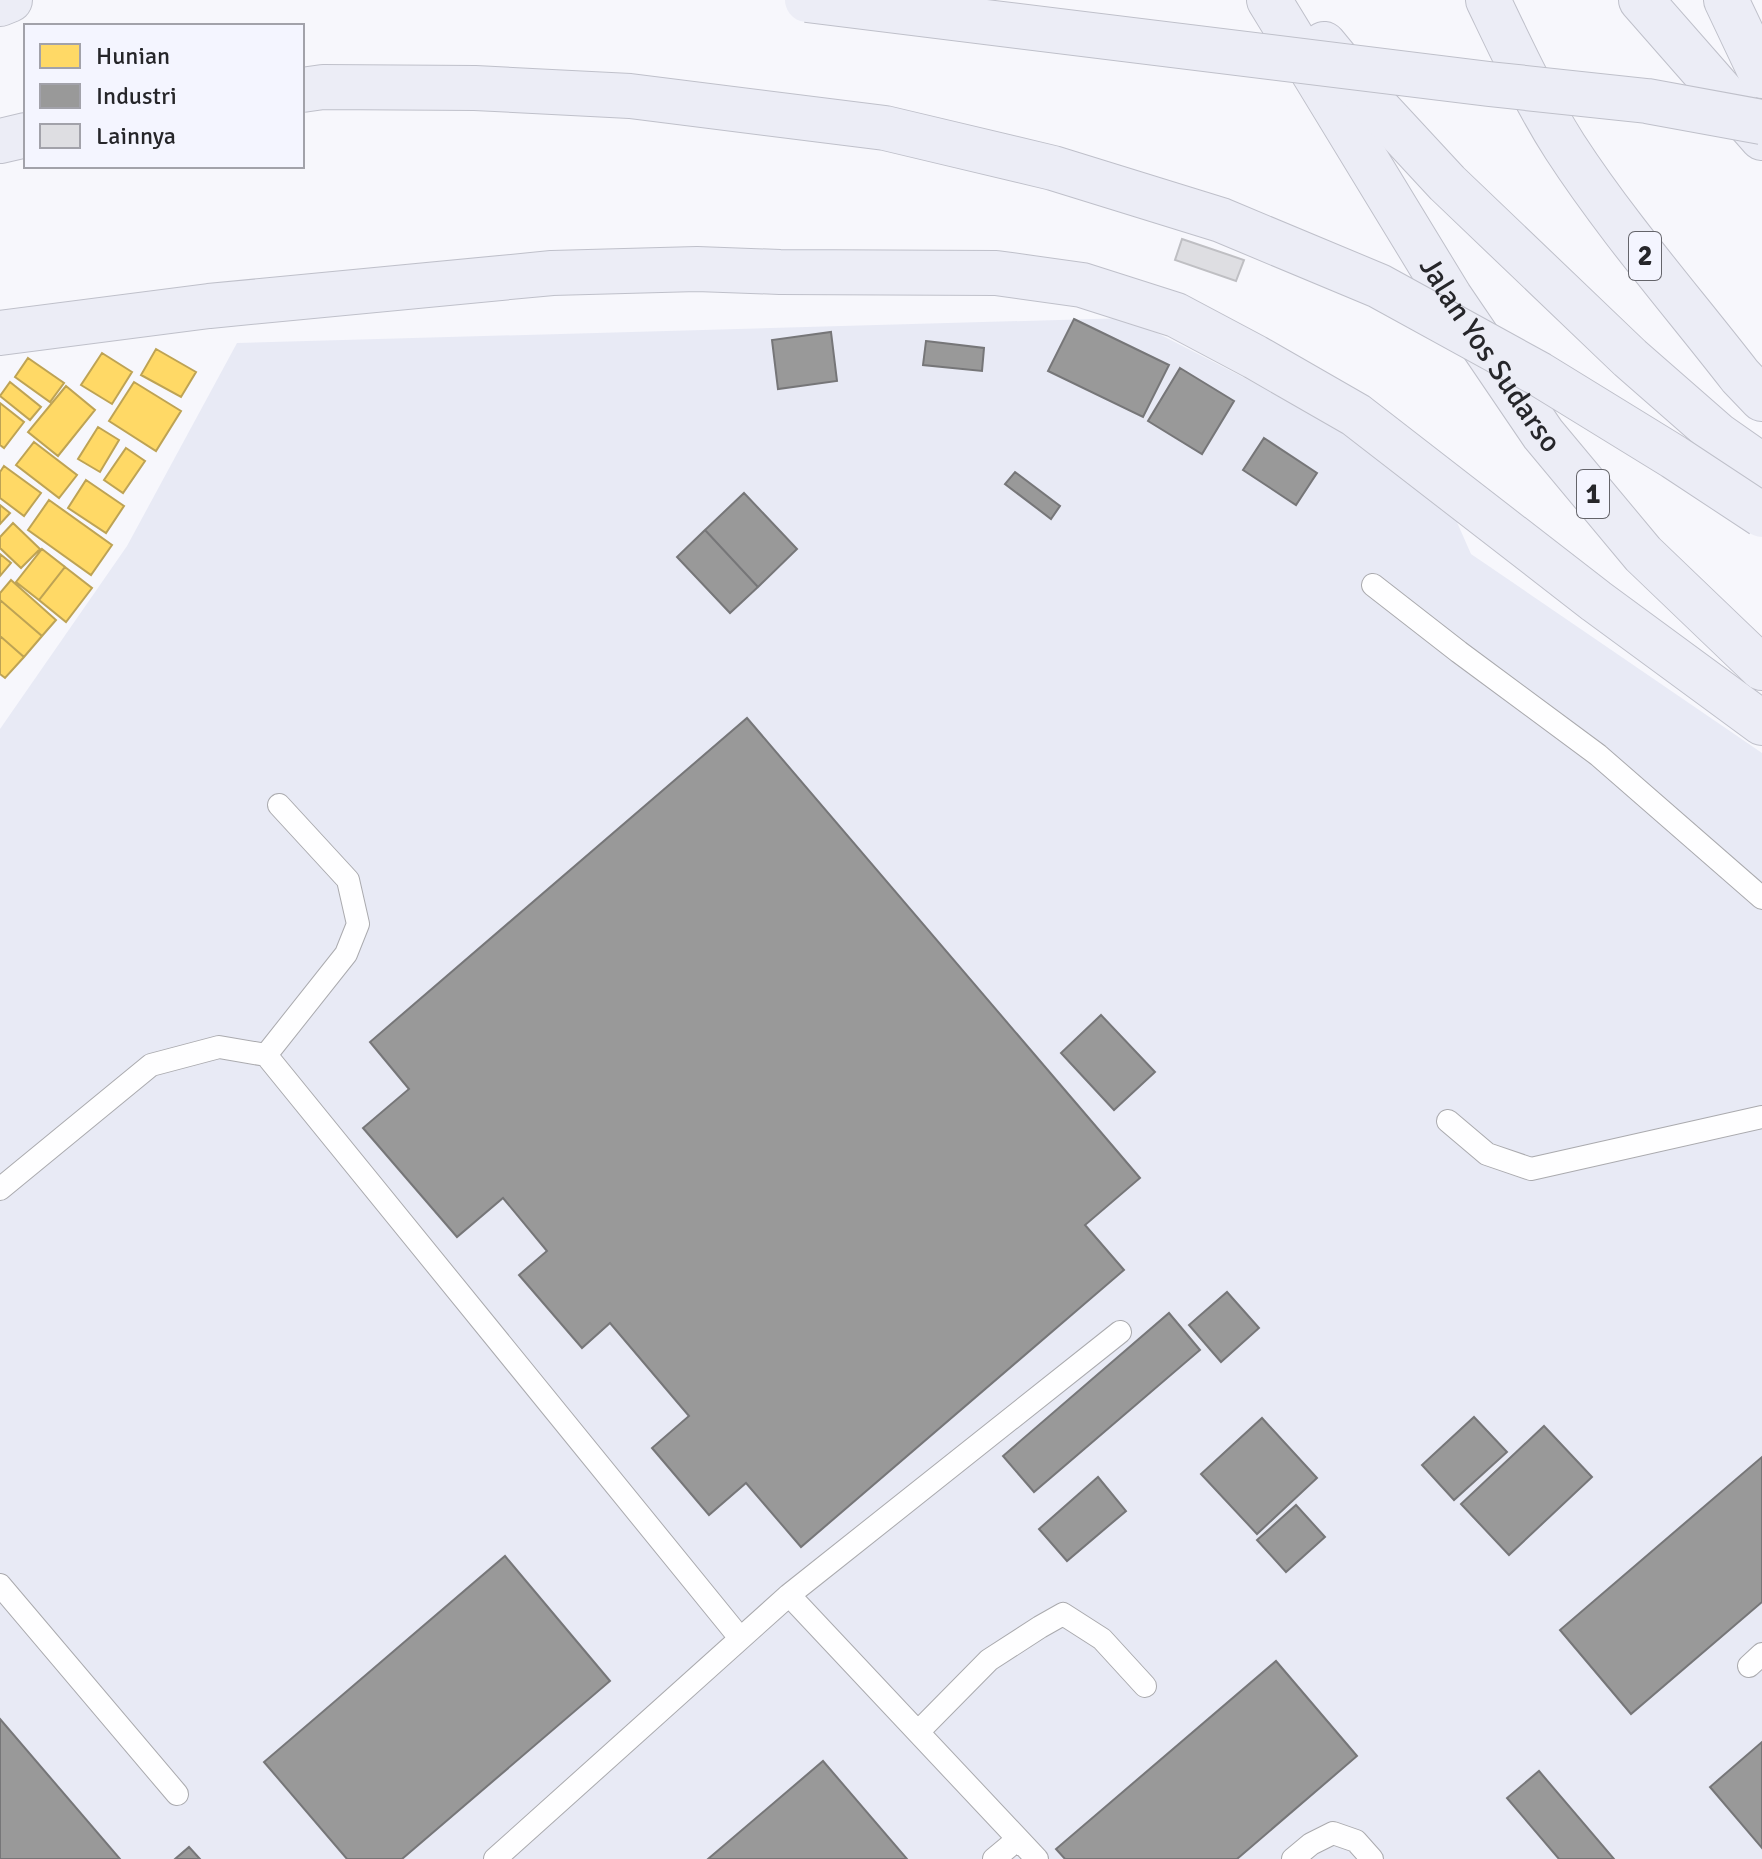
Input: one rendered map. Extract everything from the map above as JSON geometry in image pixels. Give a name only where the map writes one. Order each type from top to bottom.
[{"type":"highway","points":[[0,4],[10,0]]},
{"type":"highway","points":[[807,0],[1647,101],[1762,122]]},
{"type":"highway","name":"Jalan Yos Sudarso","points":[[1269,0],[1450,297],[1543,434],[1643,554],[1762,668]]},
{"type":"highway","points":[[1291,0],[1371,101],[1447,183],[1630,358],[1718,435],[1762,466]]},
{"type":"highway","name":"2","points":[[1488,0],[1539,106],[1566,149],[1621,226],[1740,376],[1762,399]]},
{"type":"highway","points":[[1641,0],[1762,138]]},
{"type":"highway","points":[[1726,0],[1762,76]]},
{"type":"highway","points":[[304,90],[323,87],[475,88],[630,96],[885,128],[1053,168],[1221,220],[1379,286],[1539,374],[1762,515]]},
{"type":"highway","points":[[0,141],[24,135]]},
{"type":"highway","points":[[0,333],[209,306],[552,273],[697,269],[996,273],[1082,285],[1176,315],[1356,415],[1596,601],[1762,723]]},
{"type":"lane","points":[[1373,585],[1598,755],[1762,898]]},
{"type":"lane","points":[[266,1055],[346,954],[358,924],[348,880],[279,805]]},
{"type":"lane","points":[[0,1189],[151,1065],[219,1047],[266,1055],[740,1638]]},
{"type":"lane","points":[[1448,1121],[1487,1154],[1531,1169],[1762,1117]]},
{"type":"lane","points":[[495,1859],[789,1595],[1120,1332]]},
{"type":"lane","points":[[0,1585],[177,1794]]},
{"type":"lane","points":[[789,1595],[1037,1859]]},
{"type":"lane","points":[[918,1732],[989,1660],[1063,1614],[1102,1639],[1145,1686]]},
{"type":"lane","points":[[1293,1859],[1311,1844],[1333,1833],[1356,1841],[1372,1859]]},
{"type":"lane","points":[[994,1859],[1018,1839]]},
{"type":"shaded area","points":[[1128,318],[1437,477],[1471,554],[1762,753],[1762,1859],[0,1859],[0,729],[127,546],[237,343]]},
{"type":"building: Hunian","points":[[156,349],[196,372],[181,397],[141,375]]},
{"type":"building: Hunian","points":[[102,353],[132,372],[112,404],[81,385]]},
{"type":"building: Hunian","points":[[28,358],[64,383],[50,402],[15,377]]},
{"type":"building: Hunian","points":[[10,382],[41,407],[30,420],[0,396]]},
{"type":"building: Hunian","points":[[134,382],[181,411],[156,451],[109,421]]},
{"type":"building: Hunian","points":[[66,386],[95,410],[58,456],[28,432]]},
{"type":"building: Hunian","points":[[0,403],[24,422],[4,448],[0,445]]},
{"type":"building: Hunian","points":[[98,427],[119,440],[100,472],[78,459]]},
{"type":"building: Hunian","points":[[34,442],[77,475],[59,498],[16,465]]},
{"type":"building: Hunian","points":[[126,448],[145,461],[123,493],[104,480]]},
{"type":"building: Hunian","points":[[4,466],[41,493],[24,516],[0,498],[0,472]]},
{"type":"building: Hunian","points":[[86,480],[124,506],[106,533],[68,508]]},
{"type":"building: Hunian","points":[[49,500],[112,545],[91,575],[28,530]]},
{"type":"building: Hunian","points":[[0,505],[10,513],[0,524]]},
{"type":"building: Hunian","points":[[13,523],[40,549],[21,568],[0,548],[0,537]]},
{"type":"building: Hunian","points":[[42,549],[65,567],[39,600],[16,582]]},
{"type":"building: Hunian","points":[[0,554],[11,563],[0,576]]},
{"type":"building: Hunian","points":[[65,567],[92,588],[66,622],[39,600]]},
{"type":"building: Hunian","points":[[11,580],[56,620],[42,636],[0,600],[0,593]]},
{"type":"building: Hunian","points":[[0,600],[42,636],[24,657],[0,636]]},
{"type":"building: Hunian","points":[[0,636],[24,657],[5,678],[0,674]]},
{"type":"building: Industri","points":[[1074,319],[1169,365],[1143,417],[1048,371]]},
{"type":"building: Industri","points":[[831,332],[837,381],[778,389],[772,340]]},
{"type":"building: Industri","points":[[926,341],[984,348],[982,371],[923,365]]},
{"type":"building: Industri","points":[[1180,368],[1234,401],[1202,454],[1148,421]]},
{"type":"building: Industri","points":[[1264,438],[1317,473],[1296,505],[1243,470]]},
{"type":"building: Industri","points":[[1015,472],[1060,506],[1051,519],[1005,484]]},
{"type":"building: Industri","points":[[744,493],[797,549],[758,587],[705,530]]},
{"type":"building: Industri","points":[[705,530],[758,587],[730,613],[677,557]]},
{"type":"building: Industri","points":[[747,718],[1140,1178],[1085,1225],[1124,1270],[801,1547],[746,1483],[709,1515],[652,1448],[689,1416],[610,1323],[582,1348],[519,1275],[547,1251],[503,1198],[457,1237],[363,1128],[409,1089],[370,1042]]},
{"type":"building: Industri","points":[[1101,1015],[1155,1072],[1114,1110],[1061,1053]]},
{"type":"building: Industri","points":[[1227,1292],[1259,1328],[1221,1362],[1189,1325]]},
{"type":"building: Industri","points":[[1169,1313],[1200,1350],[1034,1492],[1003,1456]]},
{"type":"building: Industri","points":[[1474,1417],[1507,1452],[1454,1500],[1422,1465]]},
{"type":"building: Industri","points":[[1262,1418],[1317,1478],[1257,1534],[1201,1474]]},
{"type":"building: Industri","points":[[1544,1426],[1592,1477],[1509,1555],[1461,1504]]},
{"type":"building: Industri","points":[[1762,1457],[1762,1602],[1631,1714],[1560,1630]]},
{"type":"building: Industri","points":[[1098,1477],[1126,1511],[1067,1561],[1039,1529]]},
{"type":"building: Industri","points":[[1296,1505],[1325,1537],[1286,1572],[1257,1540]]},
{"type":"building: Industri","points":[[505,1556],[610,1681],[402,1859],[347,1859],[264,1762]]},
{"type":"building: Industri","points":[[1276,1661],[1357,1756],[1237,1859],[1065,1859],[1056,1849]]},
{"type":"building: Industri","points":[[0,1719],[120,1859],[0,1859]]},
{"type":"building: Industri","points":[[1762,1742],[1762,1848],[1710,1787]]},
{"type":"building: Industri","points":[[823,1761],[907,1859],[708,1859]]},
{"type":"building: Industri","points":[[1539,1771],[1614,1859],[1559,1859],[1507,1798]]},
{"type":"building: Industri","points":[[189,1847],[200,1859],[175,1859]]},
{"type":"building: Lainnya","points":[[1182,239],[1244,260],[1236,281],[1175,260]]}]
